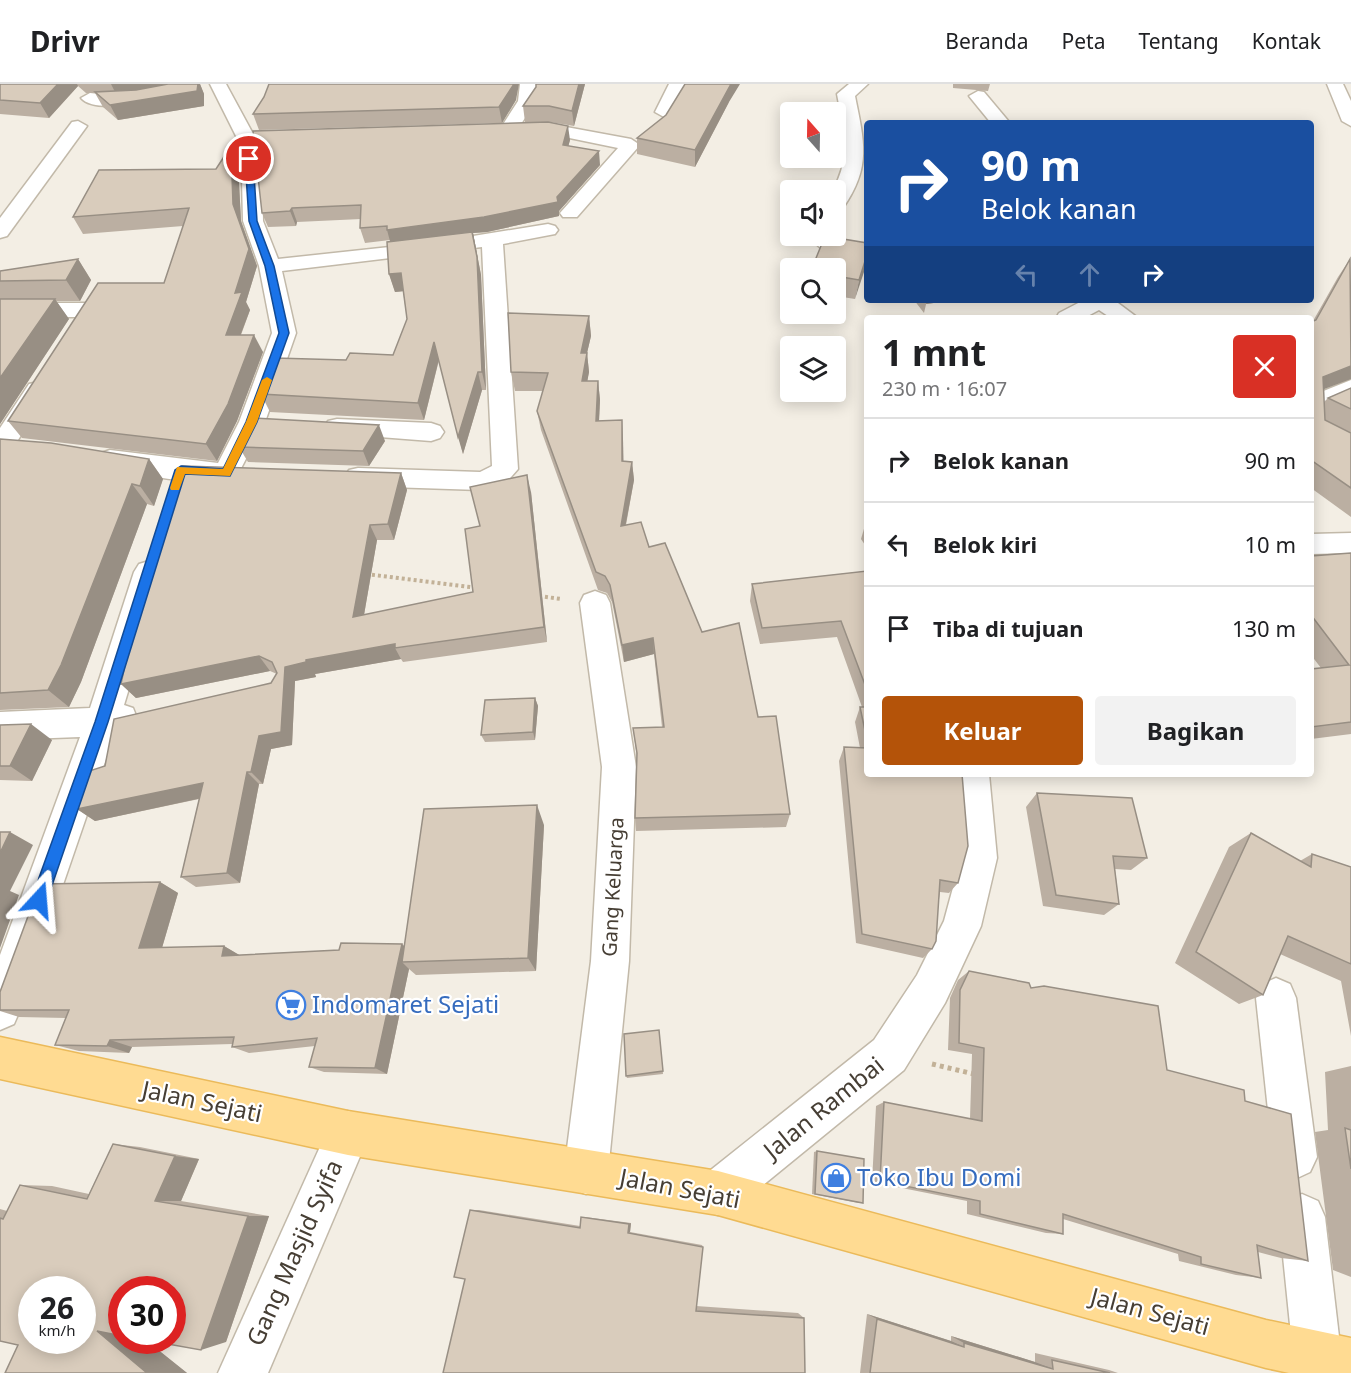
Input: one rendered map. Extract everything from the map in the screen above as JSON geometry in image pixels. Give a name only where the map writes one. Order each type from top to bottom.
[{"type":"main road","name":"Jalan Sejati","points":[[0,1058],[348,1133],[718,1193],[1266,1358],[1334,1358]]},
{"type":"street","points":[[509,129],[527,102],[528,84]]},
{"type":"street","points":[[664,112],[677,84]]},
{"type":"street","points":[[846,185],[852,173],[856,151],[846,94],[860,84]]},
{"type":"street","points":[[1335,84],[1351,121]]},
{"type":"street","points":[[91,456],[177,481],[238,473],[263,423],[284,333],[270,266],[253,221],[252,179],[246,138],[212,85]]},
{"type":"street","points":[[90,98],[116,101],[160,93]]},
{"type":"street","points":[[978,96],[998,120]]},
{"type":"street","points":[[0,232],[78,126]]},
{"type":"street","points":[[485,130],[550,129],[631,145],[570,213]]},
{"type":"street","points":[[246,138],[314,136]]},
{"type":"street","points":[[270,266],[492,240],[548,230]]},
{"type":"street","points":[[330,476],[480,481],[496,477],[505,469],[492,240]]},
{"type":"street","points":[[830,246],[864,250]]},
{"type":"street","points":[[0,310],[94,301],[73,335]]},
{"type":"street","points":[[1072,315],[1093,303]]},
{"type":"street","points":[[1103,303],[1122,315]]},
{"type":"street","points":[[8,448],[50,372]]},
{"type":"street","points":[[1314,405],[1351,388]]},
{"type":"street","points":[[308,425],[431,432]]},
{"type":"street","points":[[1314,544],[1351,543]]},
{"type":"street","points":[[0,1010],[102,722],[157,547]]},
{"type":"street","name":"Gang Keluarga","points":[[586,1172],[610,962],[619,767],[595,603]]},
{"type":"street","points":[[0,726],[102,722],[147,713]]},
{"type":"street","name":"Jalan Rambai","points":[[718,1193],[890,1055],[931,989],[962,926],[979,858],[972,777]]},
{"type":"street","points":[[1276,998],[1334,1358]]},
{"type":"street","name":"Gang Masjid Syifa","points":[[243,1373],[348,1133]]},
{"type":"path","points":[[362,573],[478,588]]},
{"type":"path","points":[[537,596],[595,603]]},
{"type":"path","points":[[890,1055],[985,1076]]},
{"type":"building","points":[[0,84],[58,84],[40,103],[0,100]]},
{"type":"building","points":[[168,84],[198,84],[197,91],[110,105],[95,92],[136,90]]},
{"type":"building","points":[[269,84],[514,84],[499,107],[253,114]]},
{"type":"building","points":[[536,84],[579,84],[572,111],[549,106],[523,106]]},
{"type":"building","points":[[685,84],[731,84],[695,150],[637,138],[666,115]]},
{"type":"building","points":[[548,122],[568,126],[563,145],[599,151],[557,197],[558,202],[484,217],[387,230],[387,226],[360,228],[361,205],[292,208],[290,211],[262,213],[253,131]]},
{"type":"building","points":[[231,146],[233,204],[249,249],[235,293],[242,292],[226,335],[254,335],[228,404],[206,444],[8,421],[98,283],[164,283],[189,208],[73,217],[99,170],[216,169]]},
{"type":"building","points":[[472,232],[477,257],[482,372],[478,372],[458,437],[434,342],[418,403],[261,394],[275,358],[346,360],[350,353],[393,355],[407,319],[401,273],[389,274],[387,242]]},
{"type":"building","points":[[846,240],[864,242],[864,264],[859,280],[846,278],[846,258],[816,258],[821,246],[846,246]]},
{"type":"building","points":[[78,259],[66,280],[0,281],[0,271]]},
{"type":"building","points":[[1350,259],[1351,366],[1323,377],[1325,420],[1351,433],[1351,488],[1314,462],[1314,321]]},
{"type":"building","points":[[0,299],[55,299],[0,378]]},
{"type":"building","points":[[508,313],[589,316],[581,353],[587,353],[582,381],[598,381],[596,421],[622,420],[622,461],[632,462],[621,526],[641,522],[649,547],[665,543],[702,632],[739,623],[758,717],[776,716],[790,814],[635,818],[637,753],[633,728],[664,727],[653,638],[622,645],[610,585],[605,576],[596,572],[537,411],[548,373],[511,372]]},
{"type":"building","points":[[1351,388],[1351,409],[1328,398]]},
{"type":"building","points":[[253,418],[379,425],[363,451],[239,447]]},
{"type":"building","points":[[0,439],[51,443],[149,459],[140,486],[132,484],[61,665],[48,690],[0,693]]},
{"type":"building","points":[[182,466],[401,473],[388,524],[370,525],[353,617],[473,592],[465,529],[480,526],[470,487],[527,475],[544,627],[395,648],[395,644],[306,660],[306,662],[285,667],[281,732],[259,736],[251,772],[247,772],[227,873],[181,877],[203,783],[77,809],[83,773],[105,766],[114,719],[271,683],[277,673],[272,662],[259,656],[121,684],[137,608]]},
{"type":"building","points":[[1351,553],[1351,722],[1314,727],[1314,669],[1349,665],[1314,619],[1314,556]]},
{"type":"building","points":[[864,571],[864,682],[841,621],[762,628],[752,584]]},
{"type":"building","points":[[535,698],[533,732],[481,735],[485,700]]},
{"type":"building","points":[[860,707],[864,707],[864,726]]},
{"type":"building","points":[[31,724],[10,766],[0,766],[0,725]]},
{"type":"building","points":[[844,747],[864,748],[864,777],[962,777],[968,846],[958,883],[940,880],[936,941],[932,949],[862,934]]},
{"type":"building","points":[[1037,793],[1132,798],[1147,858],[1113,856],[1119,904],[1056,895]]},
{"type":"building","points":[[537,805],[528,958],[402,962],[424,809]]},
{"type":"building","points":[[0,832],[10,832],[0,853]]},
{"type":"building","points":[[1251,833],[1311,867],[1312,854],[1351,867],[1351,964],[1288,936],[1263,995],[1196,952]]},
{"type":"building","points":[[160,882],[139,948],[224,946],[222,956],[339,950],[341,943],[402,944],[375,1068],[309,1067],[317,1038],[232,1047],[234,1037],[110,1040],[107,1046],[55,1045],[69,1010],[0,1010],[0,992],[40,884]]},
{"type":"building","points":[[969,971],[1029,983],[1031,988],[1044,986],[1158,1006],[1167,1070],[1244,1090],[1245,1101],[1291,1114],[1308,1261],[1257,1245],[1261,1278],[1201,1264],[1201,1257],[1063,1214],[1063,1234],[980,1214],[980,1201],[880,1181],[884,1102],[982,1121],[984,1048],[959,1043],[960,990]]},
{"type":"building","points":[[659,1030],[663,1071],[626,1076],[624,1034]]},
{"type":"building","points":[[1345,1128],[1351,1130],[1351,1169]]},
{"type":"building","points":[[113,1144],[175,1156],[155,1201],[248,1216],[201,1350],[186,1347],[186,1276],[108,1276],[108,1333],[97,1331],[108,1340],[108,1354],[124,1354],[147,1373],[5,1373],[18,1345],[0,1341],[0,1218],[3,1219],[20,1185],[87,1199]]},
{"type":"building","name":"Toko Ibu Domi","points":[[817,1151],[864,1159],[863,1203],[815,1194]]},
{"type":"building","points":[[470,1210],[580,1228],[581,1217],[629,1224],[628,1233],[703,1247],[696,1311],[804,1318],[805,1373],[443,1373],[465,1279],[454,1277]]},
{"type":"building","points":[[877,1319],[964,1347],[964,1343],[1053,1369],[1052,1360],[1110,1373],[870,1373]]},
{"type":"slow traffic","points":[[175,488],[181,470],[226,473],[252,422],[267,380]]},
{"type":"place","name":"Indomaret Sejati","points":[[291,1005]]},
{"type":"place","name":"Toko Ibu Domi","points":[[836,1178]]},
{"type":"route","points":[[39,900],[102,722],[181,470],[226,473],[252,422],[284,333],[270,266],[253,221],[249,159]]}]
